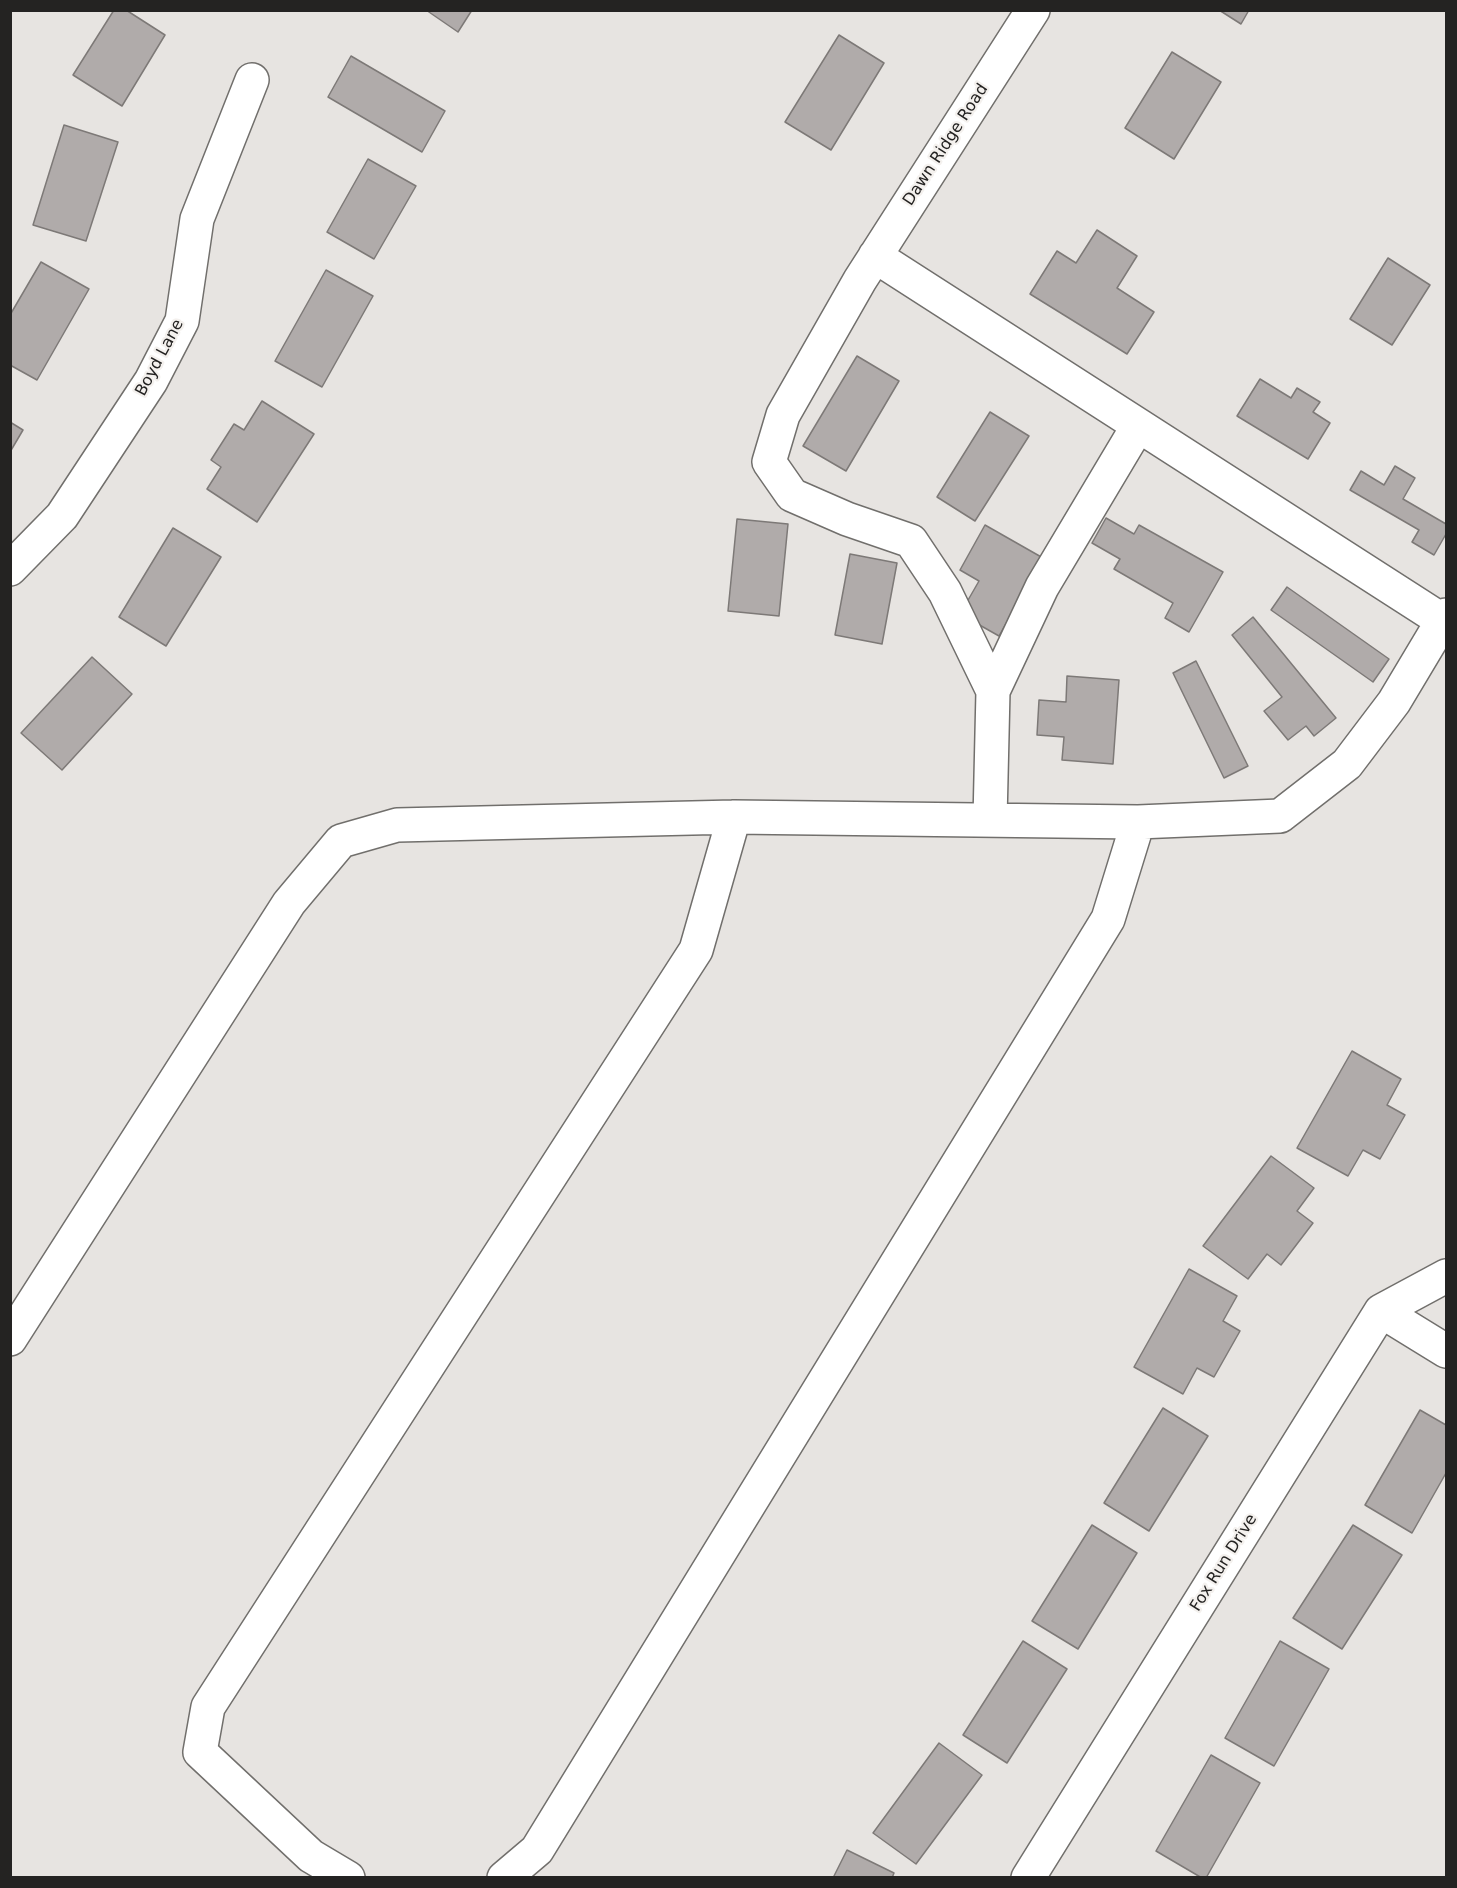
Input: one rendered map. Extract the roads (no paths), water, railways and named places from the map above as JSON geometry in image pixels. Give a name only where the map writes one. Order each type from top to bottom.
[{"type":"street","name":"Dawn Ridge Road","points":[[993,691],[945,592],[911,541],[847,519],[792,495],[769,462],[783,415],[867,268],[1033,10]]},
{"type":"street","name":"Boyd Lane","points":[[10,569],[62,516],[150,381],[182,321],[197,219],[252,80]]},
{"type":"street","points":[[10,1339],[289,903],[340,841],[397,825],[734,817],[1138,822],[1280,816],[1347,764],[1394,702],[1445,618],[1138,426],[867,268]]},
{"type":"street","points":[[990,820],[993,691],[1042,587],[1138,426]]},
{"type":"street","points":[[348,1878],[311,1856],[200,1752],[208,1707],[696,950],[734,817]]},
{"type":"street","points":[[504,1878],[537,1851],[1108,919],[1138,822]]},
{"type":"street","name":"Fox Run Drive","points":[[1028,1878],[1381,1311],[1446,1276]]},
{"type":"street","points":[[1381,1311],[1446,1351]]}]
